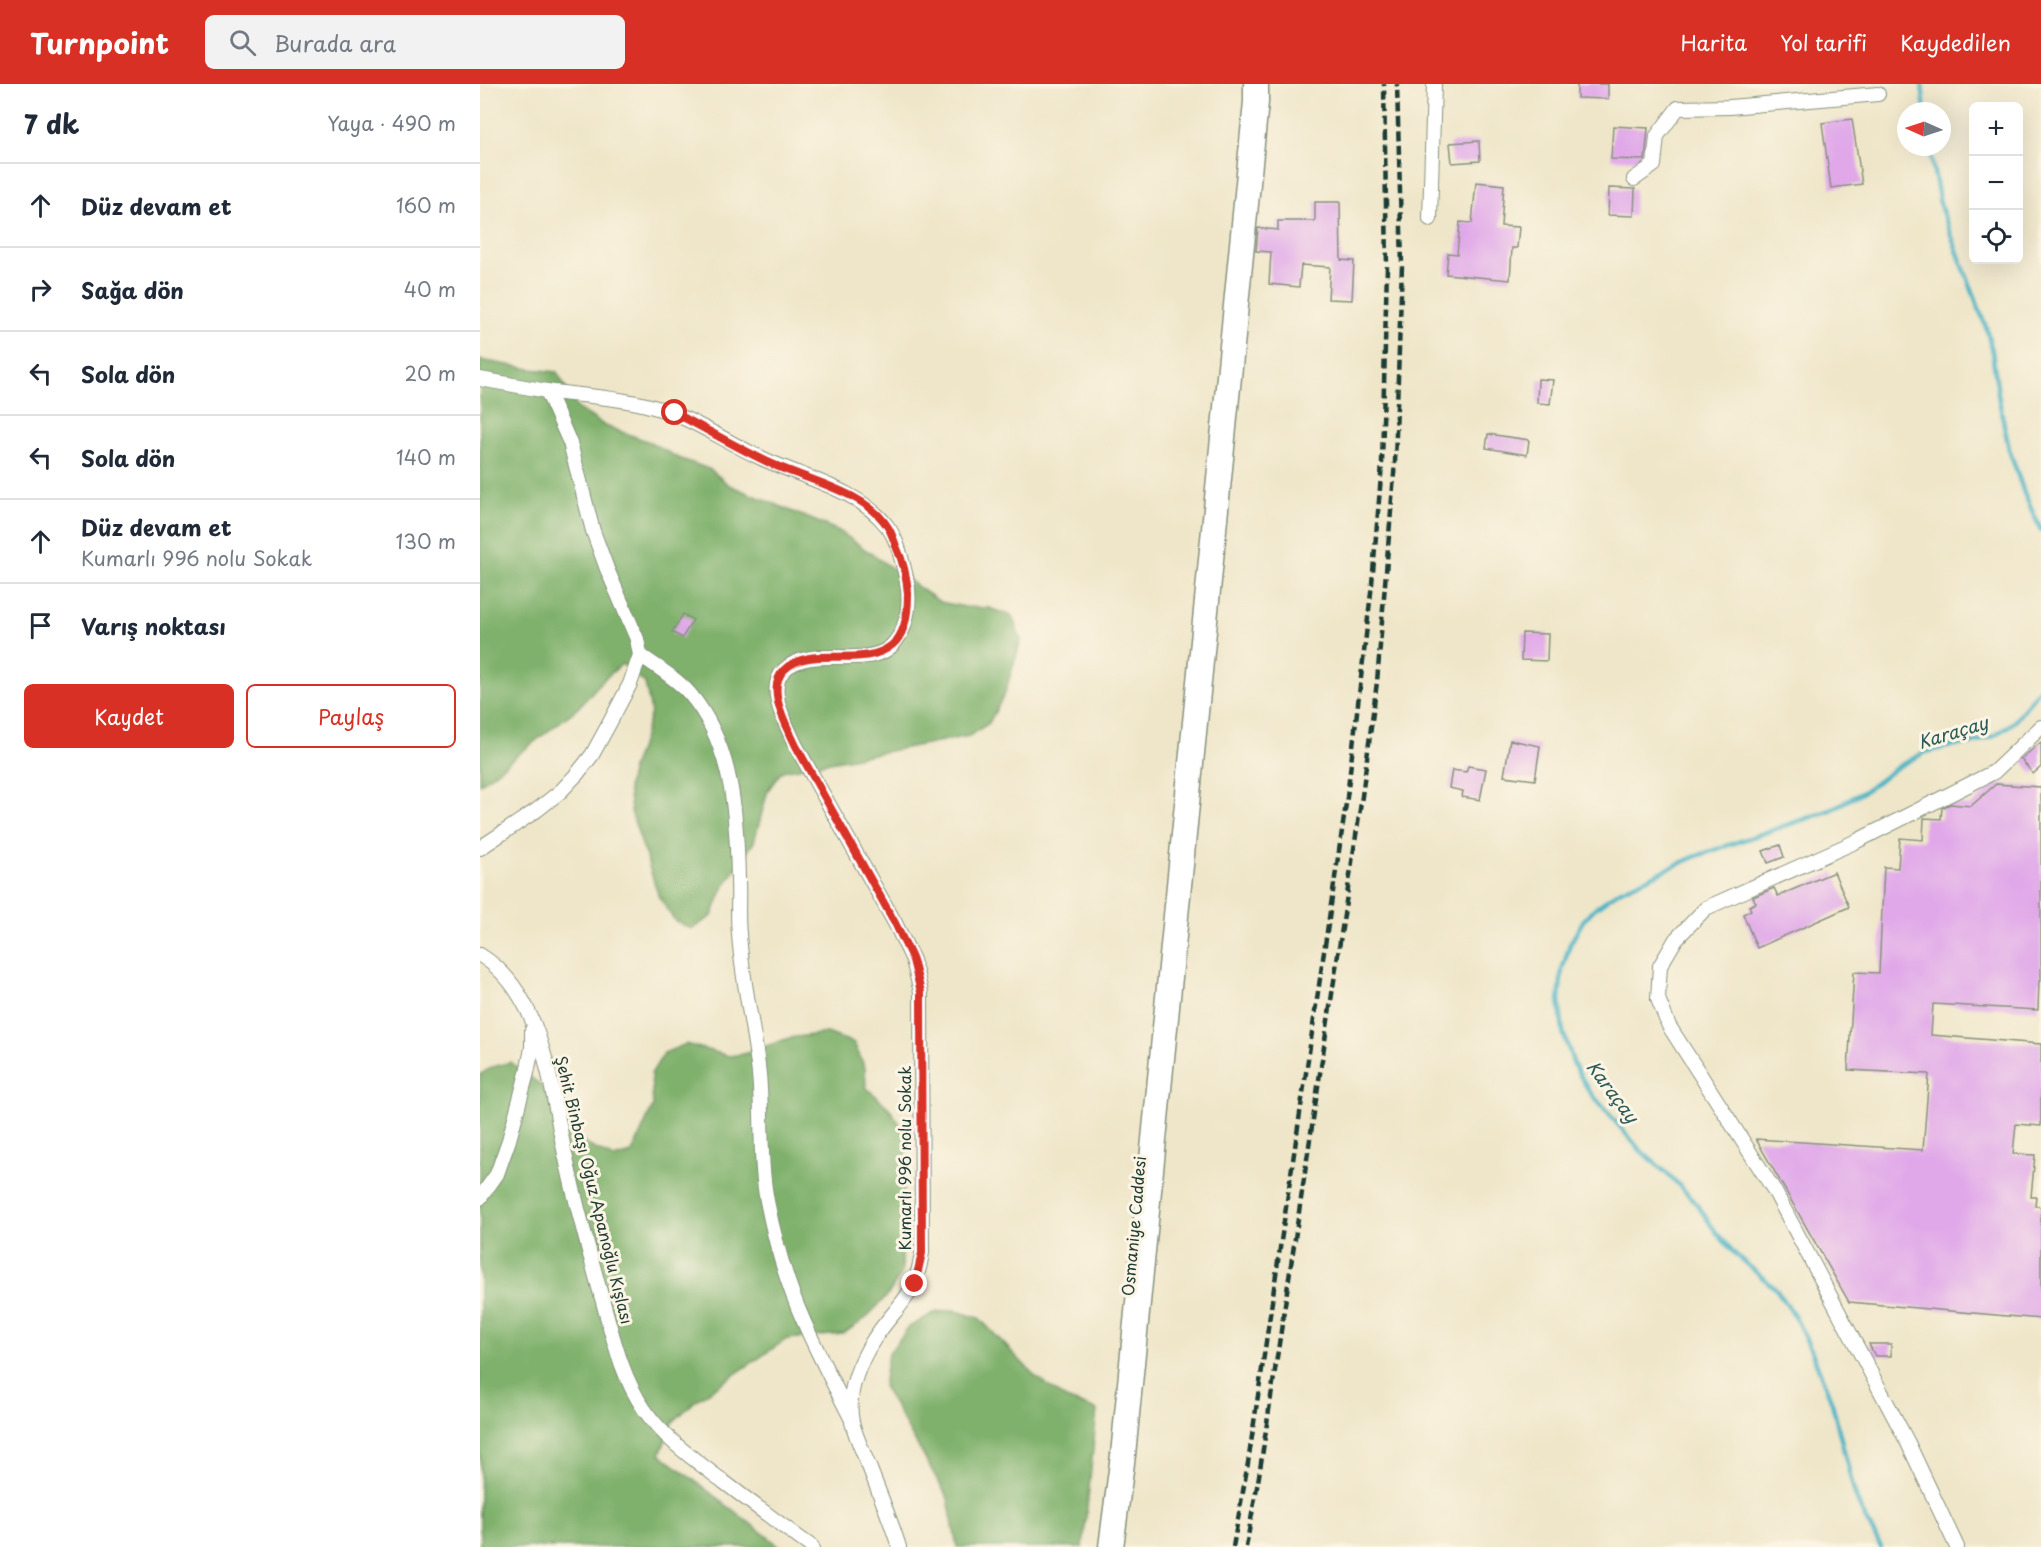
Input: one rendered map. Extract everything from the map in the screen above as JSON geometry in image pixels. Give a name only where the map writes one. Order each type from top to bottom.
[{"type":"highway","name":"Osmaniye Caddesi","points":[[1104,1547],[1114,1462],[1163,904],[1215,408],[1244,84]]},
{"type":"highway","points":[[1111,1547],[1124,1443],[1256,84]]},
{"type":"street","points":[[1430,219],[1434,84]]},
{"type":"street","points":[[1634,179],[1654,165],[1657,136],[1678,108],[1730,107],[1878,94]]},
{"type":"street","points":[[480,379],[547,391],[570,443],[593,531],[638,639],[640,655],[630,684],[609,724],[592,755],[577,774],[561,791],[537,810],[480,848]]},
{"type":"street","name":"Kumarlı 996 nolu Sokak","points":[[547,391],[649,405],[675,413],[773,464],[852,496],[871,509],[889,528],[900,555],[908,584],[908,610],[902,631],[894,644],[878,654],[802,659],[784,669],[777,681],[777,695],[796,746],[895,923],[913,960],[921,992],[922,1253],[920,1268],[907,1298],[873,1340],[857,1371],[852,1394],[852,1420],[899,1547]]},
{"type":"street","points":[[640,655],[678,682],[703,713],[718,743],[734,797],[738,931],[759,1075],[767,1198],[777,1243],[804,1322],[852,1420]]},
{"type":"street","points":[[1957,1547],[1908,1443],[1774,1190],[1669,1026],[1658,999],[1660,966],[1676,939],[1706,908],[1857,841],[1994,772],[2041,727]]},
{"type":"street","name":"Şehit Binbaşı Oğuz Apanoğlu Kışlası","points":[[480,955],[504,972],[515,987],[532,1021],[544,1055],[579,1214],[615,1346],[629,1383],[643,1409],[690,1457],[812,1547]]},
{"type":"street","points":[[480,1198],[497,1174],[509,1140],[532,1048],[532,1021]]},
{"type":"green space","points":[[480,360],[557,372],[577,408],[605,426],[650,442],[676,457],[711,470],[729,485],[839,531],[940,602],[965,607],[989,608],[1012,616],[1021,640],[1005,693],[989,723],[969,736],[782,771],[768,790],[754,842],[722,890],[712,916],[692,929],[675,921],[659,897],[631,811],[628,787],[632,767],[651,712],[645,683],[622,664],[602,681],[578,708],[480,784]]},
{"type":"green space","points":[[827,1033],[854,1043],[865,1068],[866,1087],[889,1108],[908,1136],[904,1166],[902,1272],[888,1295],[865,1319],[843,1334],[787,1339],[694,1402],[673,1422],[660,1454],[781,1547],[480,1547],[480,1075],[490,1068],[510,1062],[538,1083],[585,1144],[614,1158],[632,1153],[653,1106],[651,1074],[664,1053],[686,1044],[729,1056],[744,1054],[789,1038]]},
{"type":"green space","points":[[953,1310],[979,1318],[1036,1377],[1066,1399],[1097,1410],[1083,1547],[957,1547],[948,1498],[883,1386],[888,1354],[909,1327],[934,1313]]},
{"type":"building","points":[[1577,84],[1608,84],[1608,99],[1577,98]]},
{"type":"building","points":[[1852,119],[1862,184],[1831,188],[1822,123]]},
{"type":"building","points":[[1613,126],[1648,128],[1645,160],[1611,159]]},
{"type":"building","points":[[1479,141],[1480,161],[1452,163],[1450,143]]},
{"type":"building","points":[[1476,182],[1504,185],[1501,226],[1519,227],[1517,248],[1512,248],[1510,280],[1446,274],[1448,253],[1457,254],[1460,222],[1472,223]]},
{"type":"building","points":[[1609,188],[1635,189],[1634,216],[1608,215]]},
{"type":"building","points":[[1315,202],[1340,202],[1341,260],[1354,261],[1352,300],[1328,299],[1330,267],[1301,265],[1299,287],[1269,284],[1271,252],[1256,251],[1258,228],[1278,230],[1278,221],[1315,221]]},
{"type":"building","points":[[1538,379],[1553,380],[1550,404],[1537,403]]},
{"type":"building","points":[[1488,434],[1529,440],[1527,455],[1486,448]]},
{"type":"building","points":[[683,614],[693,620],[682,638],[672,632]]},
{"type":"building","points":[[1522,633],[1548,634],[1547,661],[1521,660]]},
{"type":"building","points":[[1510,740],[1540,746],[1535,780],[1504,776]]},
{"type":"building","points":[[2041,742],[2041,767],[2033,774],[2021,759]]},
{"type":"building","points":[[1468,766],[1486,769],[1480,800],[1462,797],[1463,791],[1449,788],[1452,770],[1466,772]]},
{"type":"building","points":[[1996,784],[2041,787],[2041,981],[2039,981],[2038,1010],[1933,1004],[1931,1035],[2041,1044],[2041,1126],[2016,1124],[2013,1154],[2035,1155],[2031,1197],[2036,1197],[2035,1206],[2041,1207],[2041,1319],[1849,1302],[1756,1139],[1923,1150],[1929,1074],[1848,1070],[1854,972],[1879,973],[1884,867],[1898,868],[1900,838],[1923,840],[1924,818],[1941,819],[1942,808],[1950,804],[1971,806]]},
{"type":"building","points":[[1780,845],[1784,857],[1768,863],[1763,851]]},
{"type":"building","points":[[1834,872],[1849,907],[1757,948],[1743,914],[1751,910],[1749,906],[1756,903],[1753,897],[1774,888],[1778,896]]},
{"type":"building","points":[[1869,1344],[1891,1344],[1891,1356],[1875,1356]]},
{"type":"waterway","name":"Karaçay","points":[[1922,84],[1924,102]]},
{"type":"waterway","name":"Karaçay","points":[[1931,156],[1941,208],[1986,327],[2009,449],[2024,493],[2041,530]]},
{"type":"waterway","name":"Karaçay","points":[[1881,1547],[1860,1508],[1832,1403],[1812,1352],[1794,1315],[1776,1289],[1737,1256],[1715,1231],[1696,1203],[1640,1150],[1589,1091],[1574,1065],[1563,1032],[1559,1000],[1562,970],[1570,944],[1583,921],[1594,909],[1619,891],[1694,857],[1828,811],[1865,791],[1899,766],[1926,752],[1970,744],[1994,736],[2014,722],[2041,687]]},
{"type":"railway","points":[[1233,1547],[1248,1463],[1347,797],[1372,584],[1382,464],[1387,266],[1384,84]]},
{"type":"railway","points":[[1246,1547],[1259,1476],[1362,796],[1377,682],[1395,462],[1402,265],[1397,84]]},
{"type":"route","points":[[675,413],[773,464],[852,496],[871,509],[889,528],[908,584],[908,610],[902,631],[894,644],[878,654],[802,659],[784,669],[777,681],[777,695],[796,746],[895,923],[913,960],[921,992],[922,1253],[915,1284]]}]
